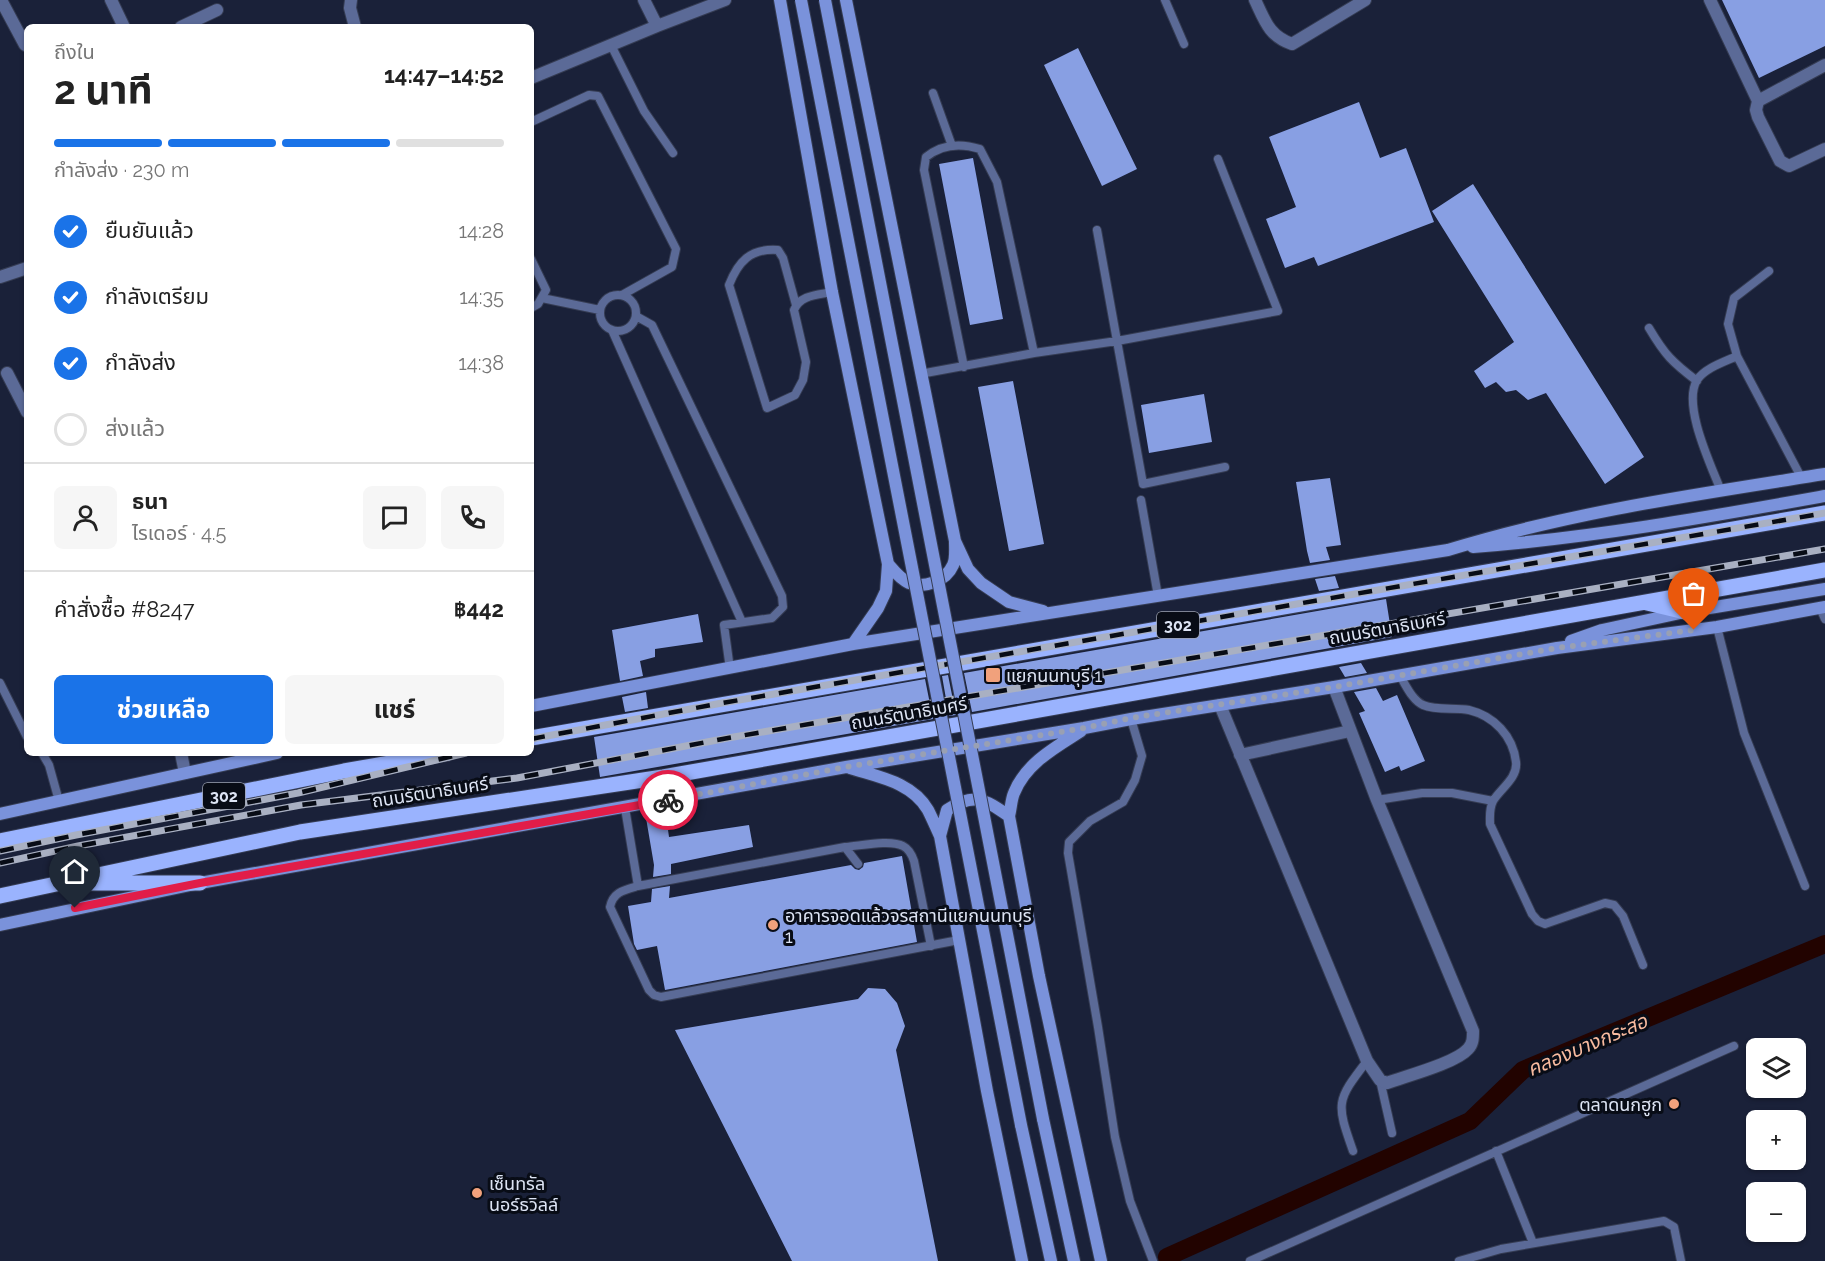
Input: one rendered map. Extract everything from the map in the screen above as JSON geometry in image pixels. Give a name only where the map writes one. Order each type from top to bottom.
[{"type":"main road","points":[[780,0],[832,292],[888,564],[886,591],[878,608],[853,645]]},
{"type":"main road","points":[[801,0],[1021,1125],[1051,1261]]},
{"type":"main road","points":[[825,0],[1043,1119],[1074,1261]]},
{"type":"main road","points":[[846,0],[955,541],[968,569],[981,583],[1009,602],[1046,612]]},
{"type":"main road","name":"302","points":[[534,705],[853,645],[1046,612],[1448,550],[1496,535],[1584,514],[1825,474]]},
{"type":"main road","points":[[1448,550],[1549,541],[1678,522],[1825,496]]},
{"type":"main road","name":"302","points":[[534,737],[1825,513]]},
{"type":"main road","points":[[888,564],[896,574],[909,583],[926,585],[940,580],[953,565],[955,541]]},
{"type":"main road","name":"ถนนรัตนาธิเบศร์","points":[[0,896],[300,832],[663,777],[1825,570]]},
{"type":"main road","points":[[1557,648],[1602,630],[1689,612],[1825,589]]},
{"type":"main road","points":[[1641,602],[1689,612]]},
{"type":"main road","points":[[0,925],[200,883],[1131,718],[1334,687],[1557,648],[1823,612]]},
{"type":"main road","points":[[1084,728],[1041,757],[1025,773],[1014,793],[1009,816],[1039,976],[1101,1261]]},
{"type":"main road","name":"302","points":[[0,814],[263,756]]},
{"type":"main road","name":"ถนนรัตนาธิเบศร์","points":[[0,841],[344,771],[431,756]]},
{"type":"main road","points":[[846,767],[896,782],[913,792],[927,808],[940,836],[987,1091],[1022,1261]]},
{"type":"main road","points":[[940,836],[947,810],[959,802],[976,798],[1009,816]]},
{"type":"main road","points":[[57,884],[200,883]]},
{"type":"street","points":[[1,0],[24,43]]},
{"type":"street","points":[[111,0],[123,24]]},
{"type":"street","points":[[351,0],[350,8],[354,24]]},
{"type":"street","points":[[644,0],[657,26]]},
{"type":"street","points":[[534,77],[725,0]]},
{"type":"street","points":[[1255,0],[1267,25],[1279,39],[1292,44],[1365,0]]},
{"type":"street","points":[[1710,0],[1758,101],[1756,110],[1758,117],[1783,164],[1789,166],[1825,149]]},
{"type":"street","points":[[187,24],[217,10]]},
{"type":"street","points":[[1758,101],[1825,65]]},
{"type":"street","points":[[0,277],[24,269]]},
{"type":"street","points":[[8,373],[24,406]]},
{"type":"street","points":[[1220,705],[1367,1061],[1380,1080],[1387,1083],[1457,1058],[1468,1050],[1473,1041],[1473,1031],[1377,801],[1334,687]]},
{"type":"street","points":[[1240,755],[1350,731]]},
{"type":"street","points":[[182,756],[185,773]]},
{"type":"lane","points":[[1165,0],[1184,44]]},
{"type":"lane","points":[[611,45],[644,111],[673,153]]},
{"type":"lane","points":[[933,93],[952,146]]},
{"type":"lane","points":[[534,121],[589,95],[598,96],[675,249],[672,267],[622,295],[611,297],[606,300],[600,310],[603,322],[612,330],[742,622]]},
{"type":"lane","points":[[964,367],[924,170],[926,157],[934,150],[952,146],[967,144],[980,149],[997,182],[1034,353]]},
{"type":"lane","points":[[921,374],[1278,311],[1218,159]]},
{"type":"lane","points":[[1097,230],[1143,484],[1225,467]]},
{"type":"lane","points":[[796,305],[783,258],[778,250],[768,249],[746,258],[736,268],[729,285],[767,408],[795,395],[802,380],[806,362],[794,310],[796,305],[802,299],[832,292]]},
{"type":"lane","points":[[534,265],[546,290],[538,304],[534,306]]},
{"type":"lane","points":[[1769,272],[1734,298],[1728,324],[1737,356],[1802,477]]},
{"type":"lane","points":[[612,330],[624,330],[630,327],[636,316],[632,300],[622,295]]},
{"type":"lane","points":[[542,298],[600,310]]},
{"type":"lane","points":[[636,316],[652,325],[782,596],[783,607],[772,618],[724,625],[730,669]]},
{"type":"lane","points":[[1649,328],[1664,354],[1697,381]]},
{"type":"lane","points":[[1721,491],[1695,422],[1693,401],[1697,381],[1708,371],[1737,356]]},
{"type":"lane","points":[[1141,500],[1158,596]]},
{"type":"lane","points":[[1717,627],[1728,679],[1744,733],[1805,886]]},
{"type":"lane","points":[[1400,676],[1420,704],[1469,710],[1490,718],[1506,734],[1516,764],[1512,778],[1493,801],[1489,811],[1490,824],[1532,914],[1538,921],[1545,924],[1605,903],[1614,905],[1623,916],[1643,965]]},
{"type":"lane","points":[[0,683],[24,731]]},
{"type":"lane","points":[[1131,718],[1142,756],[1135,780],[1123,802],[1090,821],[1070,842],[1068,853],[1115,1137],[1130,1201],[1153,1261]]},
{"type":"lane","points":[[44,756],[49,765],[59,801]]},
{"type":"lane","points":[[1377,801],[1422,793],[1452,793],[1493,801]]},
{"type":"lane","points":[[625,808],[638,886]]},
{"type":"lane","points":[[932,946],[914,861],[904,846],[893,843],[845,847],[666,884],[638,886],[619,891],[612,899],[610,908],[649,990],[661,997],[932,946],[959,940]]},
{"type":"lane","points":[[845,847],[858,864]]},
{"type":"lane","points":[[1250,1261],[1260,1259],[1734,1046]]},
{"type":"lane","points":[[1353,1151],[1342,1122],[1341,1099],[1347,1086],[1367,1061]]},
{"type":"lane","points":[[1380,1080],[1392,1133]]},
{"type":"lane","points":[[1496,1151],[1533,1244]]},
{"type":"lane","points":[[1459,1261],[1501,1249],[1664,1221],[1674,1227],[1681,1261]]},
{"type":"building","points":[[1722,0],[1825,0],[1825,46],[1759,78]]},
{"type":"building","points":[[1078,48],[1137,169],[1102,186],[1044,65]]},
{"type":"building","points":[[1359,102],[1380,158],[1406,148],[1434,222],[1318,266],[1314,257],[1285,268],[1266,219],[1296,207],[1269,137]]},
{"type":"building","points":[[973,158],[1003,319],[970,325],[939,164]]},
{"type":"building","points":[[1473,184],[1644,457],[1605,484],[1546,393],[1528,400],[1516,390],[1506,392],[1496,382],[1485,388],[1474,371],[1514,342],[1432,211]]},
{"type":"building","points":[[1013,381],[1044,544],[1009,551],[978,387]]},
{"type":"building","points":[[1204,394],[1212,442],[1149,453],[1141,405]]},
{"type":"building","points":[[1330,478],[1341,545],[1326,547],[1330,560],[1310,563],[1296,482]]},
{"type":"building","points":[[1335,576],[1339,588],[1319,591],[1315,579]]},
{"type":"building","points":[[1386,599],[1392,637],[972,712],[964,673]]},
{"type":"building","points":[[698,614],[703,642],[655,649],[655,657],[640,661],[643,676],[620,681],[612,630]]},
{"type":"building","points":[[1361,663],[1367,673],[1345,677],[1339,667]]},
{"type":"building","points":[[948,675],[956,715],[949,716],[942,676]]},
{"type":"building","points":[[925,679],[933,719],[600,777],[594,737]]},
{"type":"building","points":[[1376,688],[1383,701],[1397,695],[1425,761],[1401,771],[1399,766],[1385,772],[1359,713],[1365,711],[1354,692]]},
{"type":"building","points":[[646,692],[648,708],[625,712],[622,697]]},
{"type":"building","points":[[662,787],[662,792],[642,795],[641,790]]},
{"type":"building","points":[[665,808],[669,837],[749,825],[753,847],[671,864],[671,874],[653,877],[654,865],[645,812]]},
{"type":"building","name":"อาคารจอดแล้วจรสถานีแยกนนทบุรี 1","points":[[902,856],[917,942],[665,990],[657,946],[637,950],[634,944],[628,906],[651,902],[652,889],[670,886],[669,898],[851,865],[859,870],[864,863]]},
{"type":"building","points":[[868,988],[885,989],[897,1003],[905,1026],[896,1050],[938,1261],[792,1261],[675,1030],[858,999]]},
{"type":"waterway","name":"คลองบางกระสอ","points":[[1167,1257],[1470,1121],[1523,1070],[1825,944]]},
{"type":"railway","points":[[534,738],[722,703],[1825,513]]},
{"type":"railway","points":[[0,863],[78,846],[301,805],[517,778],[728,738],[1825,549]]},
{"type":"railway","points":[[0,851],[298,793],[453,756]]},
{"type":"way so far","points":[[668,800],[1131,718],[1334,687],[1557,648],[1694,630]]},
{"type":"place","name":"แยกนนทบุรี 1","points":[[993,675]]},
{"type":"place","name":"อาคารจอดแล้วจรสถานีแยกนนทบุรี 1","points":[[773,925]]},
{"type":"place","name":"ตลาดนกฮูก","points":[[1674,1104]]},
{"type":"place","name":"เซ็นทรัล นอร์ธวิลล์","points":[[477,1193]]},
{"type":"route","points":[[75,908],[200,883],[668,800]]}]
